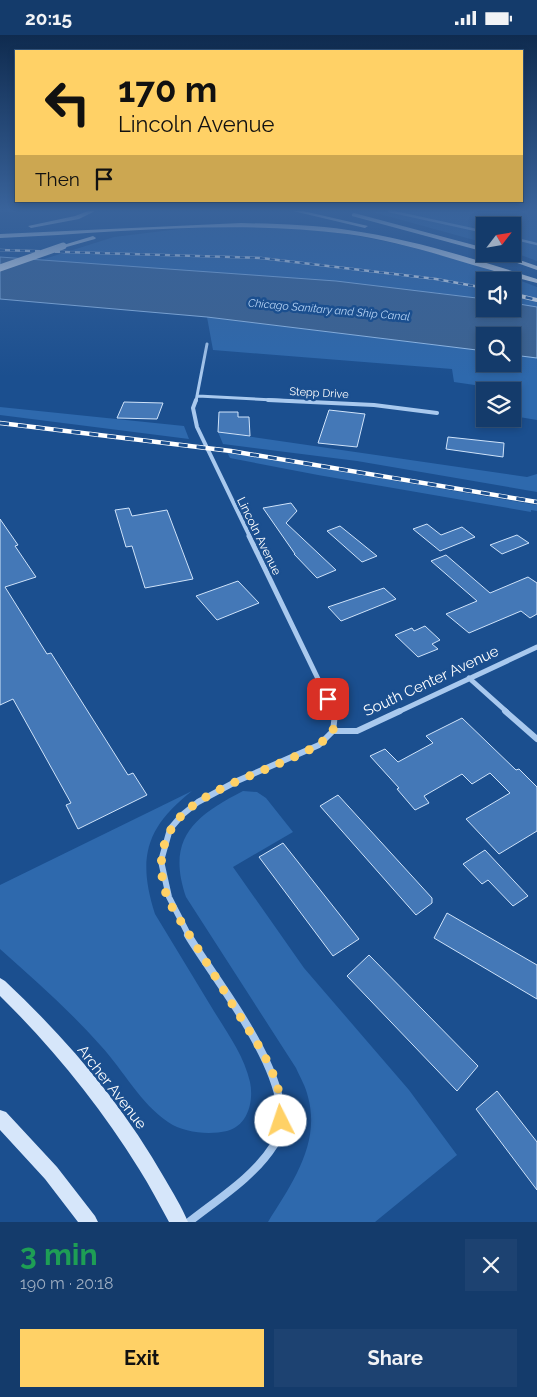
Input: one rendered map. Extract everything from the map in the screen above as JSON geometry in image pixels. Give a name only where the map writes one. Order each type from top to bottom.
[{"type":"highway","points":[[489,266],[537,281]]},
{"type":"highway","points":[[499,266],[537,281]]},
{"type":"main road","name":"Archer Avenue","points":[[0,986],[47,1034],[97,1094],[141,1156],[179,1222]]},
{"type":"main road","points":[[0,1118],[51,1173],[89,1222]]},
{"type":"street","name":"Lincoln Avenue","points":[[207,344],[198,396],[193,409],[197,427],[335,714],[333,731]]},
{"type":"street","name":"Stepp Drive","points":[[198,396],[374,405],[437,413]]},
{"type":"street","name":"South Center Avenue","points":[[333,731],[357,731],[537,647]]},
{"type":"street","points":[[469,678],[537,739]]},
{"type":"street","points":[[189,1222],[246,1176],[268,1155],[280,1133],[282,1109],[276,1081],[261,1050],[182,923],[165,891],[161,866],[163,845],[169,830],[183,814],[200,801],[220,790],[318,746],[333,731]]},
{"type":"shaded area","points":[[118,266],[479,266],[495,272],[476,272],[476,298],[439,293]]},
{"type":"shaded area","points":[[521,281],[537,287],[537,307],[521,304]]},
{"type":"shaded area","points":[[207,317],[476,350],[476,372],[521,372],[521,356],[537,358],[537,420],[521,417],[521,382],[476,382],[476,385],[454,382],[452,369],[213,350]]},
{"type":"shaded area","points":[[0,407],[184,426],[189,439],[0,415]]},
{"type":"shaded area","points":[[218,432],[527,477],[537,474],[537,492],[357,461],[223,444]]},
{"type":"shaded area","points":[[227,452],[537,505],[537,511],[531,510],[531,512],[318,475],[230,458]]},
{"type":"shaded area","points":[[192,791],[176,804],[155,831],[147,860],[147,876],[155,914],[234,1043],[244,1062],[250,1082],[250,1105],[245,1118],[234,1128],[212,1133],[181,1129],[158,1114],[149,1106],[77,1020],[0,949],[0,885]]},
{"type":"shaded area","points":[[243,791],[257,792],[266,798],[293,832],[233,867],[304,968],[409,1090],[457,1155],[375,1222],[268,1222],[302,1163],[310,1131],[311,1114],[308,1097],[296,1068],[186,897],[181,877],[180,859],[182,845],[189,832],[198,820],[211,810]]},
{"type":"water","name":"Chicago Sanitary and Ship Canal","points":[[0,266],[132,266],[336,281],[476,298],[476,317],[521,317],[521,304],[537,307],[537,358],[521,356],[521,327],[476,327],[476,350],[207,317],[0,299]]},
{"type":"building","points":[[124,402],[163,403],[157,419],[117,418]]},
{"type":"building","points":[[329,410],[365,414],[357,447],[318,443]]},
{"type":"building","points":[[219,412],[238,412],[238,417],[249,417],[250,436],[218,432]]},
{"type":"building","points":[[448,437],[504,443],[503,457],[446,449]]},
{"type":"building","points":[[291,503],[297,511],[286,523],[336,570],[317,578],[294,554],[263,508]]},
{"type":"building","points":[[129,508],[132,516],[167,510],[193,579],[145,588],[132,546],[126,547],[115,510]]},
{"type":"building","points":[[0,519],[18,545],[15,546],[36,577],[5,587],[47,654],[51,653],[128,775],[133,773],[147,795],[78,829],[66,805],[71,803],[13,699],[0,705]]},
{"type":"building","points":[[427,524],[441,535],[462,527],[475,537],[440,551],[413,529]]},
{"type":"building","points":[[340,526],[377,556],[362,562],[327,531]]},
{"type":"building","points":[[517,535],[529,543],[502,554],[490,545]]},
{"type":"building","points":[[446,555],[490,593],[528,577],[537,583],[537,614],[530,618],[521,611],[469,633],[446,614],[477,601],[431,561]]},
{"type":"building","points":[[238,581],[259,603],[217,620],[196,596]]},
{"type":"building","points":[[384,588],[396,599],[341,621],[328,607]]},
{"type":"building","points":[[425,626],[440,640],[432,644],[438,649],[418,657],[395,635],[412,628],[414,631]]},
{"type":"building","points":[[462,718],[516,770],[519,769],[537,787],[537,831],[499,854],[466,819],[510,793],[490,773],[472,784],[462,774],[424,796],[429,803],[415,810],[397,789],[399,788],[370,756],[385,749],[398,762],[433,743],[426,736]]},
{"type":"building","points":[[338,795],[432,898],[432,903],[416,915],[320,806]]},
{"type":"building","points":[[283,843],[359,939],[333,956],[259,857]]},
{"type":"building","points":[[485,850],[528,896],[513,906],[488,880],[482,884],[463,864]]},
{"type":"building","points":[[447,913],[537,965],[537,999],[434,938]]},
{"type":"building","points":[[369,955],[478,1066],[457,1091],[347,976]]},
{"type":"building","points":[[497,1091],[537,1142],[537,1190],[476,1109]]},
{"type":"railway","points":[[331,266],[436,279],[476,286]]},
{"type":"railway","points":[[521,296],[537,300]]},
{"type":"railway","points":[[0,423],[231,451],[537,502]]},
{"type":"route","points":[[281,1121],[282,1109],[276,1081],[261,1050],[182,923],[165,891],[161,866],[163,845],[169,830],[183,814],[200,801],[220,790],[318,746],[333,731],[335,714],[328,699]]}]
